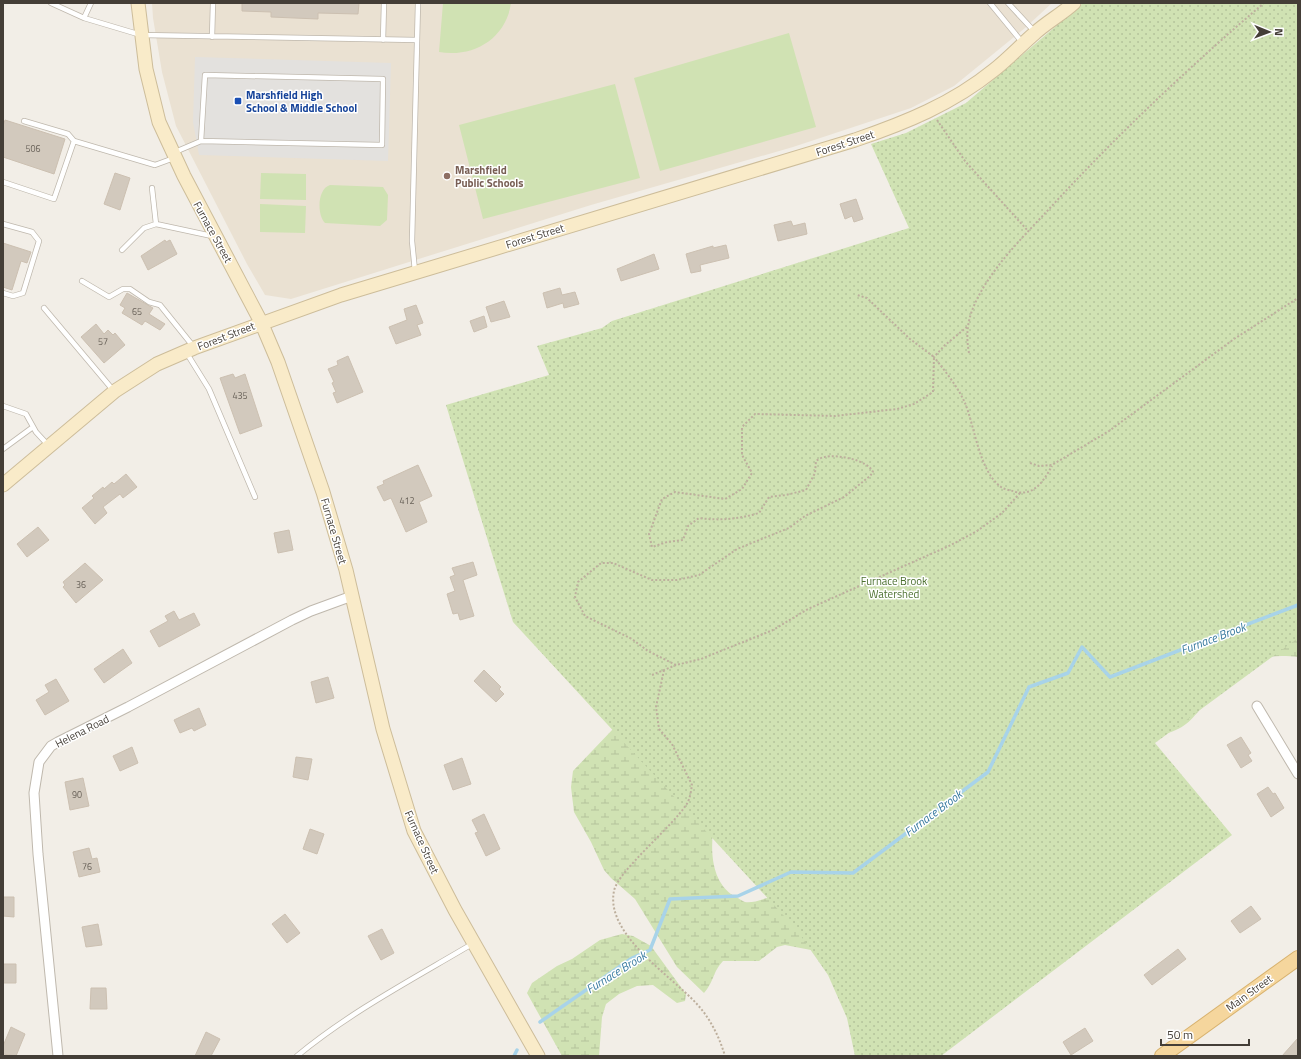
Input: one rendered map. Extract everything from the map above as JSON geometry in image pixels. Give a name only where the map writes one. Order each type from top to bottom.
[{"type":"main road","name":"Main Street","points":[[1162,1056],[1298,958]]},
{"type":"street","name":"Furnace Street","points":[[138,3],[141,35],[154,105],[173,156],[262,322],[278,362],[323,492],[352,596],[379,714],[408,812],[424,851],[473,943],[538,1056]]},
{"type":"street","name":"Forest Street","points":[[3,485],[114,391],[157,364],[189,349],[262,322],[415,272],[849,142],[896,126],[931,111],[978,83],[1036,32],[1074,3]]},
{"type":"street","name":"Helena Road","points":[[58,1056],[38,854],[34,793],[36,769],[42,756],[58,742],[135,704],[292,620],[311,611],[352,596]]},
{"type":"street","points":[[1257,706],[1298,774]]},
{"type":"lane","points":[[51,3],[84,18],[141,35],[417,40]]},
{"type":"lane","points":[[84,18],[91,3]]},
{"type":"lane","points":[[212,37],[213,3]]},
{"type":"lane","points":[[382,40],[384,3]]},
{"type":"lane","points":[[415,272],[412,241],[418,3]]},
{"type":"lane","points":[[990,3],[1023,44]]},
{"type":"lane","points":[[1008,3],[1036,32]]},
{"type":"lane","points":[[24,121],[68,134],[74,141],[155,165],[201,141],[382,145],[383,79],[205,75],[201,141]]},
{"type":"lane","points":[[3,182],[54,199],[74,141]]},
{"type":"lane","points":[[152,188],[156,224]]},
{"type":"lane","points":[[3,224],[32,232],[39,241],[23,293],[13,296],[3,293]]},
{"type":"lane","points":[[122,250],[144,228],[156,224],[216,237]]},
{"type":"lane","points":[[82,281],[109,297],[123,289],[130,289],[149,302],[160,305],[189,349],[210,389],[255,497]]},
{"type":"lane","points":[[44,308],[114,391]]},
{"type":"lane","points":[[3,406],[26,414],[33,427],[49,446]]},
{"type":"lane","points":[[3,449],[33,427]]},
{"type":"lane","points":[[297,1056],[317,1040],[356,1014],[473,943]]},
{"type":"path","points":[[969,353],[967,327],[973,308],[986,284],[1028,231],[1110,143],[1215,45],[1264,3]]},
{"type":"path","points":[[931,111],[965,161],[1028,231]]},
{"type":"path","points":[[857,294],[867,298],[910,339],[934,357],[947,374],[965,403],[977,443],[990,474],[1001,486],[1020,493],[1031,492],[1044,481],[1052,465]]},
{"type":"path","points":[[1030,463],[1039,466],[1052,465],[1109,431],[1234,339],[1298,298]]},
{"type":"path","points":[[676,665],[648,651],[632,639],[585,616],[575,597],[578,582],[601,563],[613,563],[652,580],[677,580],[699,575],[737,549],[789,528],[805,516],[844,497],[870,476],[873,470],[865,463],[842,457],[824,456],[816,461],[815,473],[806,490],[786,496],[769,497],[759,513],[739,519],[717,520],[699,518],[688,526],[683,540],[667,542],[652,547],[649,534],[662,499],[675,492],[725,499],[742,489],[752,473],[742,455],[742,427],[755,414],[835,416],[897,409],[914,404],[934,392],[934,357],[945,345],[967,327]]},
{"type":"path","points":[[652,675],[676,665],[702,659],[773,630],[808,609],[951,545],[977,531],[1002,513],[1020,493]]},
{"type":"path","points":[[664,670],[656,707],[659,729],[672,744],[692,785],[687,805],[625,874],[614,889],[612,908],[635,947],[696,1003],[714,1027],[725,1056]]},
{"type":"shaded area","name":"Marshfield Public Schools","points":[[152,3],[1052,3],[1025,28],[954,86],[911,108],[793,147],[591,205],[291,299],[265,295],[247,264],[176,126],[162,72]]},
{"type":"shaded area","points":[[195,57],[391,63],[388,161],[199,155],[193,122]]},
{"type":"green space","points":[[443,3],[511,3],[508,16],[495,36],[475,49],[452,53],[439,52]]},
{"type":"green space","name":"Furnace Brook Watershed","points":[[1083,3],[1298,3],[1298,638],[1155,743],[1232,835],[941,1056],[855,1056],[847,1018],[828,975],[796,929],[513,622],[446,405],[549,375],[537,346],[602,328],[612,321],[909,228],[871,144],[906,133],[966,103]]},
{"type":"green space","points":[[789,33],[816,127],[660,171],[634,78]]},
{"type":"green space","points":[[615,84],[640,178],[483,219],[459,125]]},
{"type":"green space","points":[[261,173],[306,174],[306,200],[260,199]]},
{"type":"green space","points":[[330,185],[383,187],[388,195],[387,220],[380,226],[325,223],[322,219],[320,202],[323,192],[326,187]]},
{"type":"green space","points":[[260,204],[306,206],[305,233],[260,232]]},
{"type":"green space","points":[[1298,611],[1298,657],[1275,656],[1257,661],[1212,698],[1186,724],[1168,733],[816,951],[785,945],[777,947],[759,961],[723,961],[704,993],[677,967],[635,899],[604,870],[591,842],[574,812],[571,787],[573,771],[613,729],[715,820],[712,851],[713,861],[720,881],[734,896],[745,902],[757,901],[798,885]]},
{"type":"green space","points":[[622,934],[633,936],[651,946],[686,994],[685,1001],[677,1003],[653,985],[637,986],[619,994],[606,1004],[602,1017],[599,1056],[562,1056],[527,993],[532,983],[557,966],[572,959],[600,940]]},
{"type":"building","points":[[242,3],[359,3],[358,14],[318,13],[318,19],[271,17],[271,12],[242,11]]},
{"type":"building","points":[[5,120],[65,139],[54,174],[3,157],[3,126]]},
{"type":"building","points":[[115,173],[130,178],[120,210],[104,204]]},
{"type":"building","points":[[856,199],[863,219],[854,222],[852,216],[845,219],[840,204]]},
{"type":"building","points":[[791,221],[793,226],[805,223],[807,234],[778,241],[774,225]]},
{"type":"building","points":[[165,240],[166,242],[170,240],[177,254],[148,270],[141,256]]},
{"type":"building","points":[[3,243],[31,252],[27,263],[21,261],[12,290],[3,287]]},
{"type":"building","points":[[726,245],[729,258],[700,265],[701,271],[691,273],[686,254],[713,246],[713,248]]},
{"type":"building","points":[[654,254],[659,269],[621,281],[617,269]]},
{"type":"building","points":[[560,288],[562,295],[575,292],[579,304],[564,308],[563,303],[547,308],[543,293]]},
{"type":"building","points":[[127,293],[153,308],[149,314],[165,324],[160,330],[145,321],[142,325],[122,313],[125,308],[120,305]]},
{"type":"building","points":[[504,301],[510,317],[491,322],[486,307]]},
{"type":"building","points":[[416,305],[423,323],[417,325],[421,335],[396,344],[389,327],[407,320],[404,309]]},
{"type":"building","points":[[484,316],[487,327],[474,332],[470,321]]},
{"type":"building","points":[[96,324],[104,334],[108,330],[113,335],[115,333],[125,345],[104,363],[81,337]]},
{"type":"building","points":[[348,356],[363,392],[337,403],[333,393],[336,392],[332,383],[334,382],[328,369],[338,365],[337,361]]},
{"type":"building","points":[[233,374],[235,378],[245,374],[262,426],[240,434],[220,378]]},
{"type":"building","points":[[418,465],[432,496],[419,502],[427,522],[406,532],[391,498],[384,501],[377,487],[384,484],[383,481]]},
{"type":"building","points":[[126,474],[137,487],[123,498],[120,494],[103,507],[107,513],[95,524],[82,508],[94,498],[92,496],[103,487],[104,489],[112,482],[114,484]]},
{"type":"building","points":[[38,527],[49,540],[27,557],[17,544]]},
{"type":"building","points":[[289,530],[293,550],[278,553],[274,533]]},
{"type":"building","points":[[473,562],[477,575],[463,580],[474,616],[460,620],[458,613],[453,614],[447,594],[455,591],[450,577],[455,575],[452,568]]},
{"type":"building","points":[[85,563],[103,580],[76,603],[63,587],[65,585],[63,582]]},
{"type":"building","points":[[174,611],[179,620],[194,613],[200,625],[159,647],[150,631],[168,621],[165,616]]},
{"type":"building","points":[[123,649],[132,663],[104,683],[94,669]]},
{"type":"building","points":[[484,670],[501,687],[499,689],[504,694],[496,702],[474,681]]},
{"type":"building","points":[[328,677],[334,698],[316,703],[311,682]]},
{"type":"building","points":[[56,679],[69,701],[45,715],[36,700],[49,692],[45,685]]},
{"type":"building","points":[[199,708],[206,725],[194,731],[192,728],[180,733],[174,720]]},
{"type":"building","points":[[1241,737],[1251,753],[1248,755],[1252,761],[1241,768],[1227,745]]},
{"type":"building","points":[[132,747],[138,763],[120,771],[113,756]]},
{"type":"building","points":[[296,757],[312,759],[308,780],[293,777]]},
{"type":"building","points":[[462,758],[471,784],[453,790],[444,765]]},
{"type":"building","points":[[83,778],[89,806],[70,810],[65,782]]},
{"type":"building","points":[[1268,787],[1273,794],[1275,793],[1284,808],[1271,817],[1257,794]]},
{"type":"building","points":[[484,814],[500,849],[486,856],[475,833],[478,832],[472,820]]},
{"type":"building","points":[[310,829],[324,834],[317,854],[303,849]]},
{"type":"building","points":[[89,848],[92,859],[97,858],[100,872],[79,877],[73,852]]},
{"type":"building","points":[[3,897],[14,897],[14,917],[3,916]]},
{"type":"building","points":[[1251,906],[1261,919],[1240,933],[1231,921]]},
{"type":"building","points":[[285,914],[300,933],[287,943],[272,924]]},
{"type":"building","points":[[98,924],[102,945],[86,947],[82,927]]},
{"type":"building","points":[[382,929],[394,953],[381,960],[368,936]]},
{"type":"building","points":[[1178,949],[1186,959],[1152,985],[1144,975]]},
{"type":"building","points":[[3,964],[16,964],[16,983],[3,983]]},
{"type":"building","points":[[91,988],[106,988],[107,1009],[90,1009]]},
{"type":"building","points":[[11,1027],[25,1034],[16,1056],[3,1054],[3,1046]]},
{"type":"building","points":[[1085,1028],[1093,1041],[1071,1055],[1063,1042]]},
{"type":"building","points":[[206,1032],[220,1039],[211,1056],[195,1056]]},
{"type":"building","points":[[1298,1038],[1298,1056],[1282,1056]]},
{"type":"waterway","name":"Furnace Brook","points":[[540,1022],[632,958],[650,950],[670,899],[738,896],[791,872],[853,873],[988,772],[1029,687],[1068,673],[1082,647],[1110,677],[1298,605]]},
{"type":"waterway","name":"Furnace Brook","points":[[514,1056],[517,1050]]},
{"type":"place","name":"Marshfield High School & Middle School","points":[[238,101]]},
{"type":"place","name":"Marshfield Public Schools","points":[[447,176]]}]
